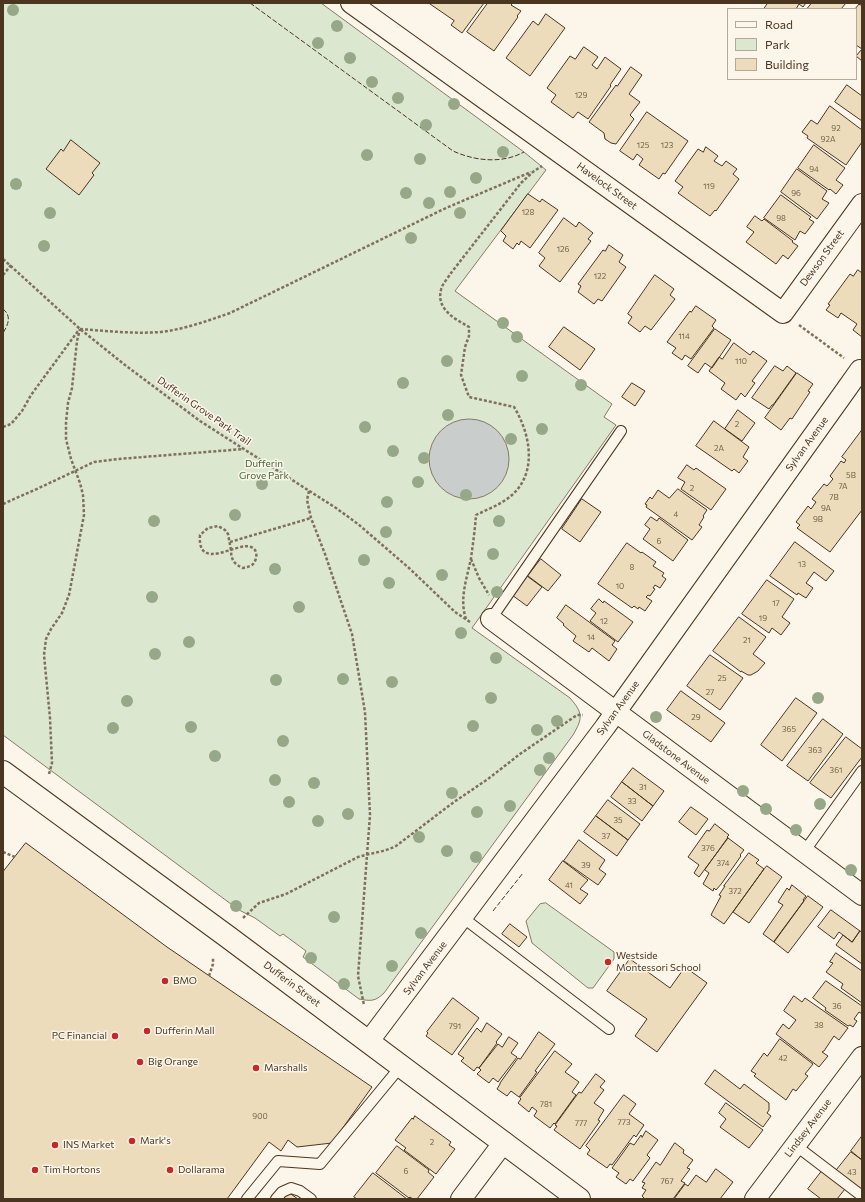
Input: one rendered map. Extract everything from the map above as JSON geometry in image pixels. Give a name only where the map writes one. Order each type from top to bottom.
[{"type":"main road","name":"Dufferin Street","points":[[3,772],[369,1041],[579,1199]]},
{"type":"street","name":"Havelock Street","points":[[351,3],[783,313]]},
{"type":"street","name":"Dewson Street","points":[[783,313],[862,204]]},
{"type":"street","name":"Sylvan Avenue","points":[[369,1041],[616,712],[861,370]]},
{"type":"street","name":"Gladstone Avenue","points":[[481,621],[616,712],[862,895]]},
{"type":"street","name":"Lindsey Avenue","points":[[755,1199],[862,1057]]},
{"type":"street","points":[[461,1199],[504,1142]]},
{"type":"lane","points":[[481,621],[621,431]]},
{"type":"lane","points":[[804,852],[862,771]]},
{"type":"lane","points":[[462,917],[609,1030]]},
{"type":"lane","points":[[247,1199],[278,1161],[320,1164],[401,1066]]},
{"type":"lane","points":[[795,1145],[862,1196]]},
{"type":"lane","points":[[276,1199],[282,1192],[290,1188],[300,1191],[311,1199]]},
{"type":"path","points":[[80,329],[135,333],[154,332],[184,328],[206,322],[236,310],[450,206],[534,171],[545,164]]},
{"type":"path","points":[[466,619],[463,610],[464,592],[471,558],[476,515],[500,504],[512,495],[524,480],[529,464],[529,444],[520,417],[514,407],[469,397],[461,375],[465,347],[469,336],[469,327],[445,310],[440,299],[441,288],[450,273],[521,183],[534,171]]},
{"type":"path","name":"Dufferin Grove Park Trail","points":[[3,259],[80,329],[164,395],[200,421],[336,508],[358,524],[409,568],[455,612],[466,619],[481,621]]},
{"type":"path","points":[[3,275],[11,265]]},
{"type":"path","points":[[783,313],[861,370]]},
{"type":"path","points":[[3,427],[11,424],[22,411],[31,395],[80,329]]},
{"type":"path","points":[[49,774],[52,763],[50,718],[44,655],[46,639],[62,613],[69,595],[84,515],[83,495],[66,439],[68,403],[72,388],[77,341],[80,329]]},
{"type":"path","points":[[3,504],[94,462],[244,449]]},
{"type":"path","points":[[309,491],[307,500],[312,518],[352,634],[365,712],[370,815],[358,976],[364,1005]]},
{"type":"path","points":[[230,542],[312,518]]},
{"type":"path","points":[[231,550],[228,534],[225,530],[218,526],[208,528],[200,535],[199,541],[201,548],[206,552],[218,554],[231,550],[240,547],[251,546],[256,551],[256,560],[253,564],[243,568],[232,561],[231,550]]},
{"type":"path","points":[[471,558],[485,590],[492,599]]},
{"type":"path","points":[[243,918],[259,903],[286,894],[351,860],[367,854],[385,851],[396,846],[520,754],[577,715],[588,715]]},
{"type":"path","points":[[3,852],[15,857]]},
{"type":"path","points":[[209,976],[213,964],[213,958]]},
{"type":"green space","name":"Dufferin Grove Park","points":[[3,3],[321,3],[524,152],[546,170],[455,291],[612,404],[604,417],[616,425],[472,628],[570,698],[579,712],[580,720],[573,735],[384,993],[375,999],[359,999],[303,957],[306,951],[283,934],[280,936],[255,918],[239,910],[3,735]]},
{"type":"green space","points":[[546,903],[614,952],[614,959],[593,988],[588,988],[532,943],[526,921],[540,904]]},
{"type":"shaded area","points":[[461,419],[477,419],[498,430],[509,451],[509,467],[498,488],[477,499],[461,499],[447,493],[440,488],[435,481],[429,467],[429,451],[435,437],[440,430],[447,425]]},
{"type":"building","points":[[429,3],[484,3],[462,33],[451,25],[454,21]]},
{"type":"building","points":[[488,3],[513,3],[511,5],[521,11],[494,51],[467,32]]},
{"type":"building","points":[[768,3],[806,3],[803,7],[799,4],[797,8],[765,8]]},
{"type":"building","points":[[812,3],[846,3],[842,8],[808,8]]},
{"type":"building","points":[[862,3],[862,49],[857,46],[856,8],[859,4],[860,5]]},
{"type":"building","points":[[546,14],[565,28],[530,76],[506,58],[533,21],[538,25]]},
{"type":"building","points":[[584,47],[598,57],[592,65],[597,69],[605,57],[621,69],[588,119],[578,112],[573,118],[551,102],[556,95],[547,88],[570,56],[575,59]]},
{"type":"building","points":[[862,49],[862,61],[857,57]]},
{"type":"building","points":[[631,67],[642,75],[629,94],[640,102],[630,115],[634,119],[616,144],[611,143],[605,139],[604,133],[589,122]]},
{"type":"building","points":[[847,85],[862,96],[862,121],[835,102]]},
{"type":"building","points":[[830,106],[862,130],[862,142],[846,165],[807,138],[808,136],[802,132],[811,120],[817,124]]},
{"type":"building","points":[[647,112],[688,141],[665,174],[663,173],[659,179],[639,165],[643,159],[637,154],[633,160],[620,151]]},
{"type":"building","points":[[71,140],[100,163],[92,173],[94,175],[79,195],[46,169],[61,149],[63,151]]},
{"type":"building","points":[[814,145],[845,168],[836,180],[843,185],[836,194],[798,168]]},
{"type":"building","points":[[706,147],[718,156],[714,161],[722,166],[726,161],[737,169],[733,174],[739,179],[716,211],[715,210],[710,216],[678,193],[683,187],[675,181],[698,149],[703,152]]},
{"type":"building","points":[[797,169],[827,191],[822,199],[829,203],[817,219],[781,192]]},
{"type":"building","points":[[528,194],[540,202],[542,199],[558,210],[530,248],[521,241],[519,245],[517,243],[513,249],[503,241],[506,236],[501,231]]},
{"type":"building","points":[[781,195],[811,217],[809,219],[814,222],[805,234],[800,231],[795,240],[764,218]]},
{"type":"building","points":[[755,216],[762,221],[764,219],[798,246],[788,259],[783,255],[776,264],[746,242],[754,232],[747,227]]},
{"type":"building","points":[[564,218],[576,227],[579,222],[593,233],[588,239],[591,241],[560,282],[539,266],[545,258],[539,253]]},
{"type":"building","points":[[609,245],[623,255],[619,262],[626,267],[602,301],[598,299],[594,304],[578,292],[581,286],[578,284],[603,250],[605,251]]},
{"type":"building","points":[[858,270],[862,273],[862,337],[853,330],[857,324],[841,313],[838,318],[826,310],[830,305],[828,304],[850,274],[853,276]]},
{"type":"building","points":[[655,275],[674,289],[670,295],[675,299],[651,330],[645,326],[640,332],[628,323],[632,317],[628,314]]},
{"type":"building","points":[[696,306],[716,320],[712,326],[714,328],[691,359],[685,355],[682,360],[672,353],[676,348],[667,342],[690,311],[691,312]]},
{"type":"building","points":[[564,327],[595,349],[580,370],[549,347]]},
{"type":"building","points":[[715,329],[731,340],[712,368],[705,363],[698,373],[688,366]]},
{"type":"building","points":[[734,343],[750,355],[753,351],[767,361],[752,381],[755,383],[745,397],[741,393],[736,400],[721,389],[725,383],[709,371],[719,357],[722,359]]},
{"type":"building","points":[[775,366],[783,371],[787,366],[796,373],[769,409],[752,398]]},
{"type":"building","points":[[797,373],[813,384],[808,391],[810,392],[792,419],[790,418],[781,430],[765,418]]},
{"type":"building","points":[[632,383],[645,391],[635,406],[622,397]]},
{"type":"building","points":[[738,410],[755,423],[742,441],[725,429]]},
{"type":"building","points":[[714,421],[749,447],[743,457],[748,461],[739,473],[734,469],[732,471],[696,446]]},
{"type":"building","points":[[862,430],[862,510],[830,552],[797,528],[800,525],[796,522],[808,506],[811,509],[816,502],[812,499],[824,484],[827,486],[833,479],[830,476],[841,461],[844,463],[846,460],[842,457]]},
{"type":"building","points":[[687,465],[694,470],[696,468],[726,489],[711,510],[681,489],[685,482],[678,478]]},
{"type":"building","points":[[678,489],[707,510],[699,525],[702,527],[692,540],[646,507],[647,505],[645,504],[650,497],[652,499],[658,490],[669,498]]},
{"type":"building","points":[[582,499],[601,512],[580,542],[562,529]]},
{"type":"building","points":[[651,517],[657,521],[659,518],[688,540],[673,561],[643,539],[650,529],[645,525]]},
{"type":"building","points":[[795,542],[834,571],[826,581],[814,572],[806,583],[813,588],[806,598],[798,593],[797,595],[770,576]]},
{"type":"building","points":[[627,543],[656,562],[653,566],[664,573],[662,576],[666,579],[660,588],[655,585],[653,588],[655,589],[650,596],[648,595],[646,597],[652,601],[645,611],[639,607],[638,609],[634,606],[632,608],[598,584]]},
{"type":"building","points":[[541,559],[561,575],[548,591],[528,576]]},
{"type":"building","points":[[527,576],[542,587],[527,606],[512,595]]},
{"type":"building","points":[[767,580],[794,599],[782,617],[790,623],[781,635],[772,628],[769,633],[742,614]]},
{"type":"building","points":[[599,599],[633,622],[618,642],[590,621],[596,613],[591,609]]},
{"type":"building","points":[[566,605],[615,641],[612,645],[617,649],[609,661],[592,648],[589,652],[573,641],[576,636],[557,618]]},
{"type":"building","points":[[739,617],[766,637],[753,654],[765,663],[758,671],[751,675],[741,672],[713,651]]},
{"type":"building","points":[[710,655],[743,678],[720,710],[687,686]]},
{"type":"building","points":[[681,691],[725,723],[711,742],[667,710]]},
{"type":"building","points":[[796,698],[817,713],[782,761],[761,745]]},
{"type":"building","points":[[823,719],[843,734],[808,781],[787,766]]},
{"type":"building","points":[[846,737],[862,749],[862,757],[831,798],[810,783]]},
{"type":"building","points":[[633,768],[664,791],[653,806],[622,782]]},
{"type":"building","points":[[622,782],[653,806],[642,821],[611,797]]},
{"type":"building","points":[[608,800],[640,824],[628,840],[596,816]]},
{"type":"building","points":[[691,807],[708,819],[696,835],[679,822]]},
{"type":"building","points":[[596,816],[628,840],[617,856],[584,832]]},
{"type":"building","points":[[715,824],[729,835],[699,877],[694,873],[699,865],[688,857],[707,830],[709,831]]},
{"type":"building","points":[[728,838],[744,850],[722,883],[716,890],[714,888],[713,891],[703,884],[709,873],[705,870]]},
{"type":"building","points":[[579,840],[605,860],[599,869],[606,874],[598,885],[564,861]]},
{"type":"building","name":"Dufferin Mall","points":[[26,843],[167,947],[372,1087],[332,1143],[297,1147],[288,1140],[281,1151],[269,1142],[227,1199],[3,1199],[3,872]]},
{"type":"building","points":[[749,853],[759,860],[756,863],[764,869],[724,924],[711,915],[721,896],[719,895],[724,886]]},
{"type":"building","points":[[563,861],[588,880],[580,889],[588,894],[580,904],[549,880]]},
{"type":"building","points":[[767,866],[782,877],[749,923],[733,912]]},
{"type":"building","points":[[792,885],[806,896],[803,900],[804,901],[774,942],[763,934],[783,905],[778,902],[787,888],[789,890]]},
{"type":"building","points":[[808,896],[823,907],[788,953],[774,942]]},
{"type":"building","points":[[831,910],[860,931],[852,942],[839,932],[834,939],[818,927]]},
{"type":"building","points":[[510,924],[527,937],[519,947],[502,934]]},
{"type":"building","points":[[860,931],[862,932],[862,964],[836,945],[843,935],[852,942]]},
{"type":"building","points":[[836,953],[862,971],[862,1003],[841,988],[843,984],[826,972],[833,963],[830,962]]},
{"type":"building","points":[[630,959],[670,988],[685,967],[707,983],[657,1052],[635,1036],[647,1019],[607,991]]},
{"type":"building","points":[[826,981],[862,1006],[862,1014],[859,1012],[854,1019],[857,1021],[853,1027],[850,1025],[848,1026],[825,1010],[826,1008],[813,998]]},
{"type":"building","points":[[794,996],[802,1002],[805,998],[848,1028],[839,1040],[834,1036],[822,1052],[828,1056],[819,1067],[776,1034],[783,1024],[789,1029],[796,1020],[784,1011]]},
{"type":"building","points":[[453,998],[479,1018],[452,1055],[426,1036],[428,1033],[427,1032]]},
{"type":"building","points":[[487,1023],[502,1034],[479,1068],[477,1067],[474,1071],[461,1061],[464,1058],[458,1054],[477,1028],[481,1032]]},
{"type":"building","points":[[539,1032],[555,1044],[535,1071],[537,1072],[519,1097],[511,1091],[507,1096],[497,1089],[500,1083],[518,1058],[520,1059]]},
{"type":"building","points":[[509,1037],[518,1043],[511,1053],[517,1057],[498,1082],[493,1078],[489,1083],[477,1074],[481,1070],[479,1068],[498,1044],[502,1047]]},
{"type":"building","points":[[780,1039],[813,1064],[805,1074],[808,1076],[796,1091],[793,1089],[786,1100],[754,1076],[756,1074],[751,1071],[764,1053],[767,1056]]},
{"type":"building","points":[[555,1051],[572,1064],[565,1072],[579,1082],[572,1092],[576,1095],[555,1124],[554,1123],[550,1128],[534,1116],[537,1111],[532,1107],[529,1112],[518,1103],[521,1099],[520,1098]]},
{"type":"building","points":[[715,1070],[740,1089],[744,1084],[769,1103],[769,1110],[767,1113],[771,1116],[763,1127],[705,1084]]},
{"type":"building","points":[[596,1074],[605,1081],[600,1087],[604,1090],[594,1103],[604,1110],[598,1120],[600,1121],[580,1149],[554,1130],[557,1126],[555,1125],[579,1092],[581,1093]]},
{"type":"building","points":[[624,1095],[636,1104],[629,1114],[644,1125],[636,1137],[634,1135],[612,1165],[610,1164],[607,1168],[587,1154],[590,1150],[586,1146]]},
{"type":"building","points":[[726,1103],[763,1130],[749,1148],[720,1127],[726,1119],[719,1113]]},
{"type":"building","points":[[415,1116],[451,1142],[449,1145],[455,1149],[436,1174],[404,1150],[406,1148],[395,1140]]},
{"type":"building","points":[[646,1131],[658,1140],[647,1155],[650,1158],[633,1181],[630,1179],[626,1184],[616,1177],[619,1173],[612,1168],[630,1143],[634,1145]]},
{"type":"building","points":[[862,1136],[862,1160],[851,1151]]},
{"type":"building","points":[[675,1143],[684,1150],[683,1153],[693,1160],[687,1168],[690,1169],[681,1181],[685,1183],[673,1199],[645,1199],[642,1196],[646,1190],[642,1188],[645,1183],[642,1182],[656,1162],[660,1165]]},
{"type":"building","points":[[397,1146],[429,1170],[428,1172],[434,1177],[417,1199],[409,1198],[376,1173]]},
{"type":"building","points":[[851,1152],[862,1160],[862,1192],[835,1172]]},
{"type":"building","points":[[716,1169],[733,1182],[720,1199],[674,1199],[685,1184],[688,1186],[696,1175],[706,1182]]},
{"type":"building","points":[[822,1171],[845,1189],[837,1199],[821,1199],[808,1189]]},
{"type":"building","points":[[373,1173],[407,1199],[357,1199],[354,1197]]},
{"type":"building","points":[[288,1192],[298,1199],[283,1199]]},
{"type":"fence","points":[[250,3],[453,151],[470,157],[488,160],[498,160],[516,156],[524,152]]},
{"type":"fence","points":[[3,309],[8,315],[8,324],[3,333]]},
{"type":"fence","points":[[493,911],[523,873]]},
{"type":"place","name":"Westside Montessori School","points":[[608,962]]},
{"type":"place","name":"BMO","points":[[165,981]]},
{"type":"place","name":"Dufferin Mall","points":[[147,1031]]},
{"type":"place","name":"PC Financial","points":[[115,1036]]},
{"type":"place","name":"Big Orange","points":[[140,1062]]},
{"type":"place","name":"Marshalls","points":[[256,1068]]},
{"type":"place","name":"Mark's","points":[[132,1141]]},
{"type":"place","name":"INS Market","points":[[55,1145]]},
{"type":"place","name":"Tim Hortons","points":[[35,1170]]},
{"type":"place","name":"Dollarama","points":[[170,1170]]}]
